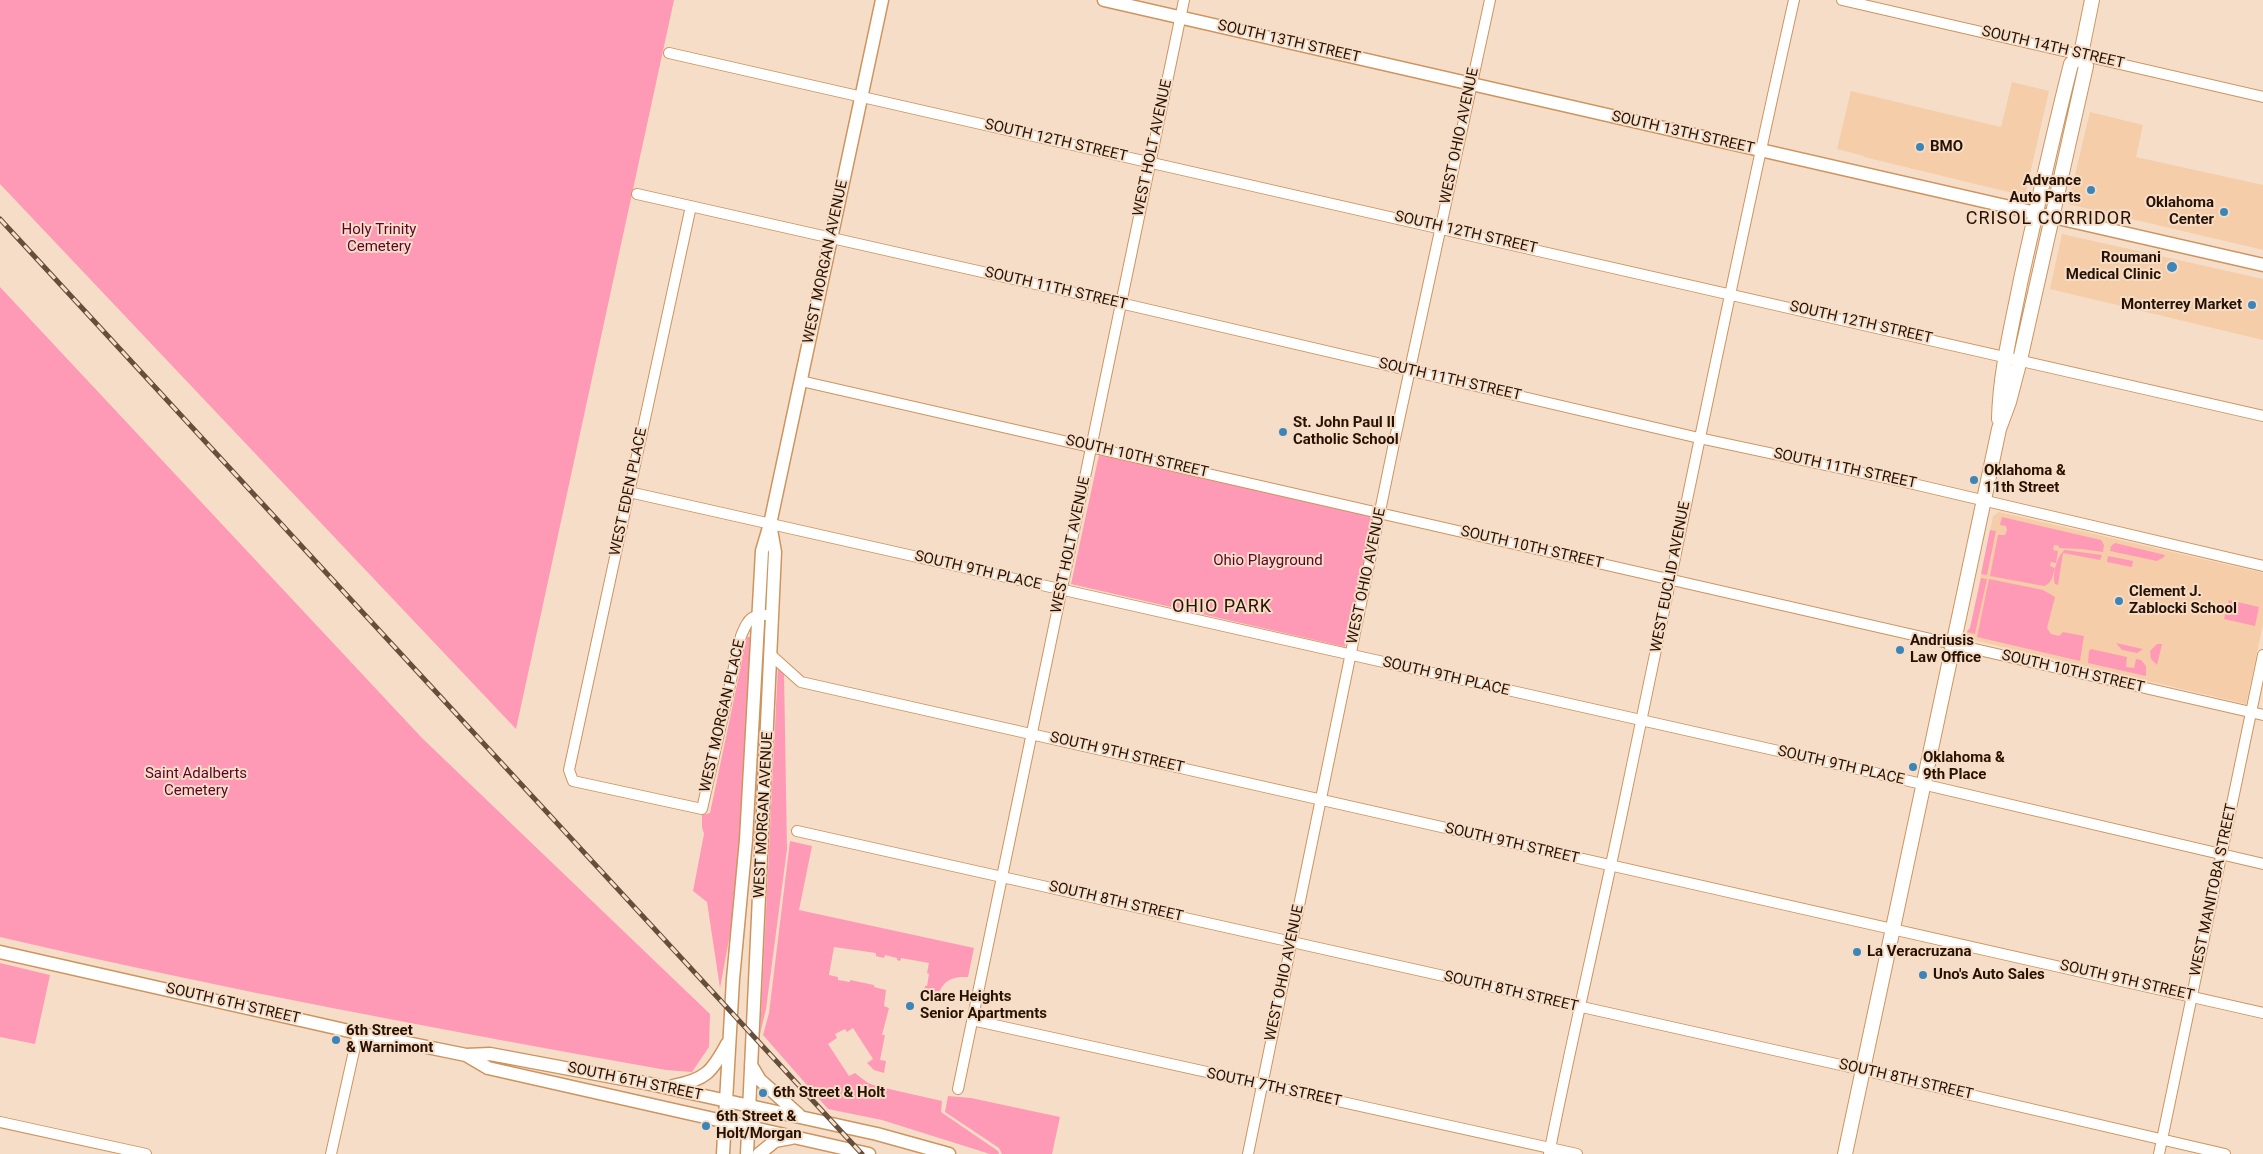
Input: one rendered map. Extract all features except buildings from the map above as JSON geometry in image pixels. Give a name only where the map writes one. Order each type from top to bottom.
[{"type":"main road","points":[[1845,1154],[1998,429],[1999,399],[2006,356],[2036,213],[2071,64],[2081,54],[2092,0]]},
{"type":"main road","points":[[1998,429],[2009,402],[2020,360],[2086,66],[2081,54]]},
{"type":"street","name":"WEST MORGAN AVENUE","points":[[726,1101],[729,1040],[746,840],[757,614],[762,551],[770,524],[882,0]]},
{"type":"street","name":"SOUTH 13TH STREET","points":[[1104,0],[2263,265]]},
{"type":"street","name":"WEST HOLT AVENUE","points":[[958,1090],[1184,0]]},
{"type":"street","name":"WEST OHIO AVENUE","points":[[1248,1154],[1350,656],[1490,0]]},
{"type":"street","name":"WEST EUCLID AVENUE","points":[[1550,1151],[1641,721],[1669,579],[1760,150],[1794,0]]},
{"type":"street","name":"SOUTH 14TH STREET","points":[[1842,0],[2263,97]]},
{"type":"street","name":"SOUTH 12TH STREET","points":[[669,53],[2263,416]]},
{"type":"street","name":"SOUTH 11TH STREET","points":[[637,194],[1121,303],[1699,438],[1905,482],[2263,566]]},
{"type":"street","name":"WEST EDEN PLACE","points":[[691,206],[569,770],[570,778],[575,782],[702,810]]},
{"type":"street","name":"SOUTH 10TH STREET","points":[[801,381],[2263,715]]},
{"type":"street","name":"SOUTH 9TH PLACE","points":[[629,492],[1853,768],[1923,786],[2263,864]]},
{"type":"street","name":"WEST MORGAN AVENUE","points":[[748,1106],[776,552],[770,524]]},
{"type":"street","points":[[757,614],[773,615]]},
{"type":"street","name":"WEST MORGAN PLACE","points":[[702,810],[741,636],[748,620],[757,614]]},
{"type":"street","name":"SOUTH 9TH STREET","points":[[771,655],[800,682],[1322,799],[1610,867],[1893,928],[2263,1013]]},
{"type":"street","name":"WEST MANITOBA STREET","points":[[2159,1154],[2263,655]]},
{"type":"street","name":"SOUTH 8TH STREET","points":[[797,831],[1863,1070],[2225,1154]]},
{"type":"street","name":"SOUTH 6TH STREET","points":[[0,952],[358,1033],[466,1055],[490,1054],[667,1088],[877,1134],[949,1154]]},
{"type":"street","name":"SOUTH 7TH STREET","points":[[972,1020],[1550,1151],[1577,1154]]},
{"type":"street","points":[[332,1154],[358,1033]]},
{"type":"street","points":[[667,1088],[690,1083],[703,1076],[715,1066],[729,1040]]},
{"type":"street","name":"SOUTH 6TH STREET","points":[[466,1055],[488,1068],[869,1154]]},
{"type":"street","points":[[751,1064],[760,1080],[788,1107],[803,1118]]},
{"type":"street","points":[[724,1154],[726,1101]]},
{"type":"street","points":[[747,1154],[748,1106]]},
{"type":"street","points":[[0,1122],[146,1154]]},
{"type":"street","points":[[759,1154],[775,1141],[796,1137]]},
{"type":"shaded area","points":[[2012,82],[2049,91],[2025,196],[1837,149],[1851,91],[2001,127]]},
{"type":"shaded area","points":[[2090,112],[2143,125],[2136,157],[2263,185],[2263,250],[2068,204]]},
{"type":"shaded area","points":[[2062,234],[2263,279],[2263,340],[2050,289]]},
{"type":"shaded area","name":"Clement J. Zablocki School","points":[[1999,512],[2263,573],[2263,624],[2246,704],[1969,639],[1966,635],[1967,630],[1970,628],[1993,516]]},
{"type":"green space","name":"Holy Trinity Cemetery","points":[[0,0],[674,0],[516,729],[0,184]]},
{"type":"green space","name":"Saint Adalberts Cemetery","points":[[0,287],[422,738],[710,1014],[709,1047],[692,1072],[666,1070],[332,1008],[0,937]]},
{"type":"green space","name":"Ohio Playground","points":[[1099,455],[1374,517],[1345,647],[1071,584]]},
{"type":"green space","points":[[2002,517],[2101,540],[2104,545],[2103,552],[2059,548],[2059,546],[2054,545],[2053,550],[2058,551],[2056,563],[2051,562],[2050,566],[2055,568],[2051,581],[2044,586],[1990,576],[1998,535],[2005,535],[2007,530],[2006,526],[2000,525]]},
{"type":"green space","points":[[1990,530],[1996,531],[1987,575],[1981,574]]},
{"type":"green space","points":[[2115,543],[2165,555],[2157,561],[2110,551],[2111,546]]},
{"type":"green space","points":[[2065,550],[2102,555],[2100,560],[2063,553],[2058,585],[2055,584],[2054,580],[2055,571],[2060,556]]},
{"type":"green space","points":[[2108,556],[2133,561],[2132,567],[2107,562]]},
{"type":"green space","points":[[1981,578],[1987,579],[1975,634],[1967,632],[1970,628]]},
{"type":"green space","points":[[1989,579],[2043,590],[2055,597],[2047,628],[2051,634],[2059,636],[2063,632],[2084,636],[2080,661],[1977,637]]},
{"type":"green space","points":[[2229,600],[2259,607],[2255,626],[2224,619]]},
{"type":"green space","points":[[747,637],[750,637],[740,840],[732,923],[720,988],[707,902],[693,891],[704,834],[702,815],[710,813]]},
{"type":"green space","points":[[2116,643],[2143,649],[2137,653],[2122,650]]},
{"type":"green space","points":[[2157,644],[2162,644],[2157,665],[2151,659],[2150,651]]},
{"type":"green space","points":[[2091,649],[2127,657],[2126,667],[2134,668],[2136,659],[2141,660],[2146,666],[2146,676],[2088,663],[2089,651]]},
{"type":"green space","points":[[778,666],[784,673],[787,849],[766,1009],[760,1034]]},
{"type":"green space","points":[[790,841],[812,846],[799,910],[974,948],[968,977],[950,979],[946,982],[940,990],[936,1002],[933,995],[924,990],[925,986],[927,986],[929,963],[901,958],[900,961],[897,958],[885,955],[884,958],[876,956],[876,953],[834,947],[829,975],[838,977],[838,980],[850,982],[850,980],[874,985],[874,987],[886,990],[884,1006],[889,1008],[882,1035],[885,1035],[880,1060],[886,1061],[884,1073],[874,1070],[867,1063],[873,1059],[853,1028],[847,1032],[845,1029],[835,1034],[837,1038],[828,1044],[849,1076],[855,1073],[868,1083],[876,1086],[942,1101],[941,1112],[998,1151],[999,1154],[990,1154],[882,1120],[828,1109],[763,1035],[769,1013]]},
{"type":"green space","points":[[0,963],[50,975],[35,1044],[0,1037]]},
{"type":"green space","points":[[948,1096],[971,1098],[1060,1117],[1052,1154],[1002,1154],[999,1148],[945,1112]]},
{"type":"railway","points":[[0,219],[862,1154]]},
{"type":"place","name":"BMO","points":[[1920,147]]},
{"type":"place","name":"Advance Auto Parts","points":[[2091,190]]},
{"type":"place","name":"Oklahoma Center","points":[[2224,212]]},
{"type":"place","name":"Roumani Medical Clinic","points":[[2172,267]]},
{"type":"place","name":"Monterrey Market","points":[[2252,305]]},
{"type":"place","name":"St. John Paul II Catholic School","points":[[1283,432]]},
{"type":"place","name":"Oklahoma & 11th Street","points":[[1974,480]]},
{"type":"place","name":"Clement J. Zablocki School","points":[[2119,601]]},
{"type":"place","name":"Andriusis Law Office","points":[[1900,650]]},
{"type":"place","name":"Oklahoma & 9th Place","points":[[1913,767]]},
{"type":"place","name":"La Veracruzana","points":[[1857,952]]},
{"type":"place","name":"Uno's Auto Sales","points":[[1923,975]]},
{"type":"place","name":"Clare Heights Senior Apartments","points":[[910,1006]]},
{"type":"place","name":"6th Street & Warnimont","points":[[336,1040]]},
{"type":"place","name":"6th Street & Holt","points":[[763,1093]]},
{"type":"place","name":"6th Street & Holt/Morgan","points":[[706,1126]]},
{"type":"district","name":"CRISOL CORRIDOR","points":[[2049,219]]},
{"type":"district","name":"OHIO PARK","points":[[1222,607]]}]
